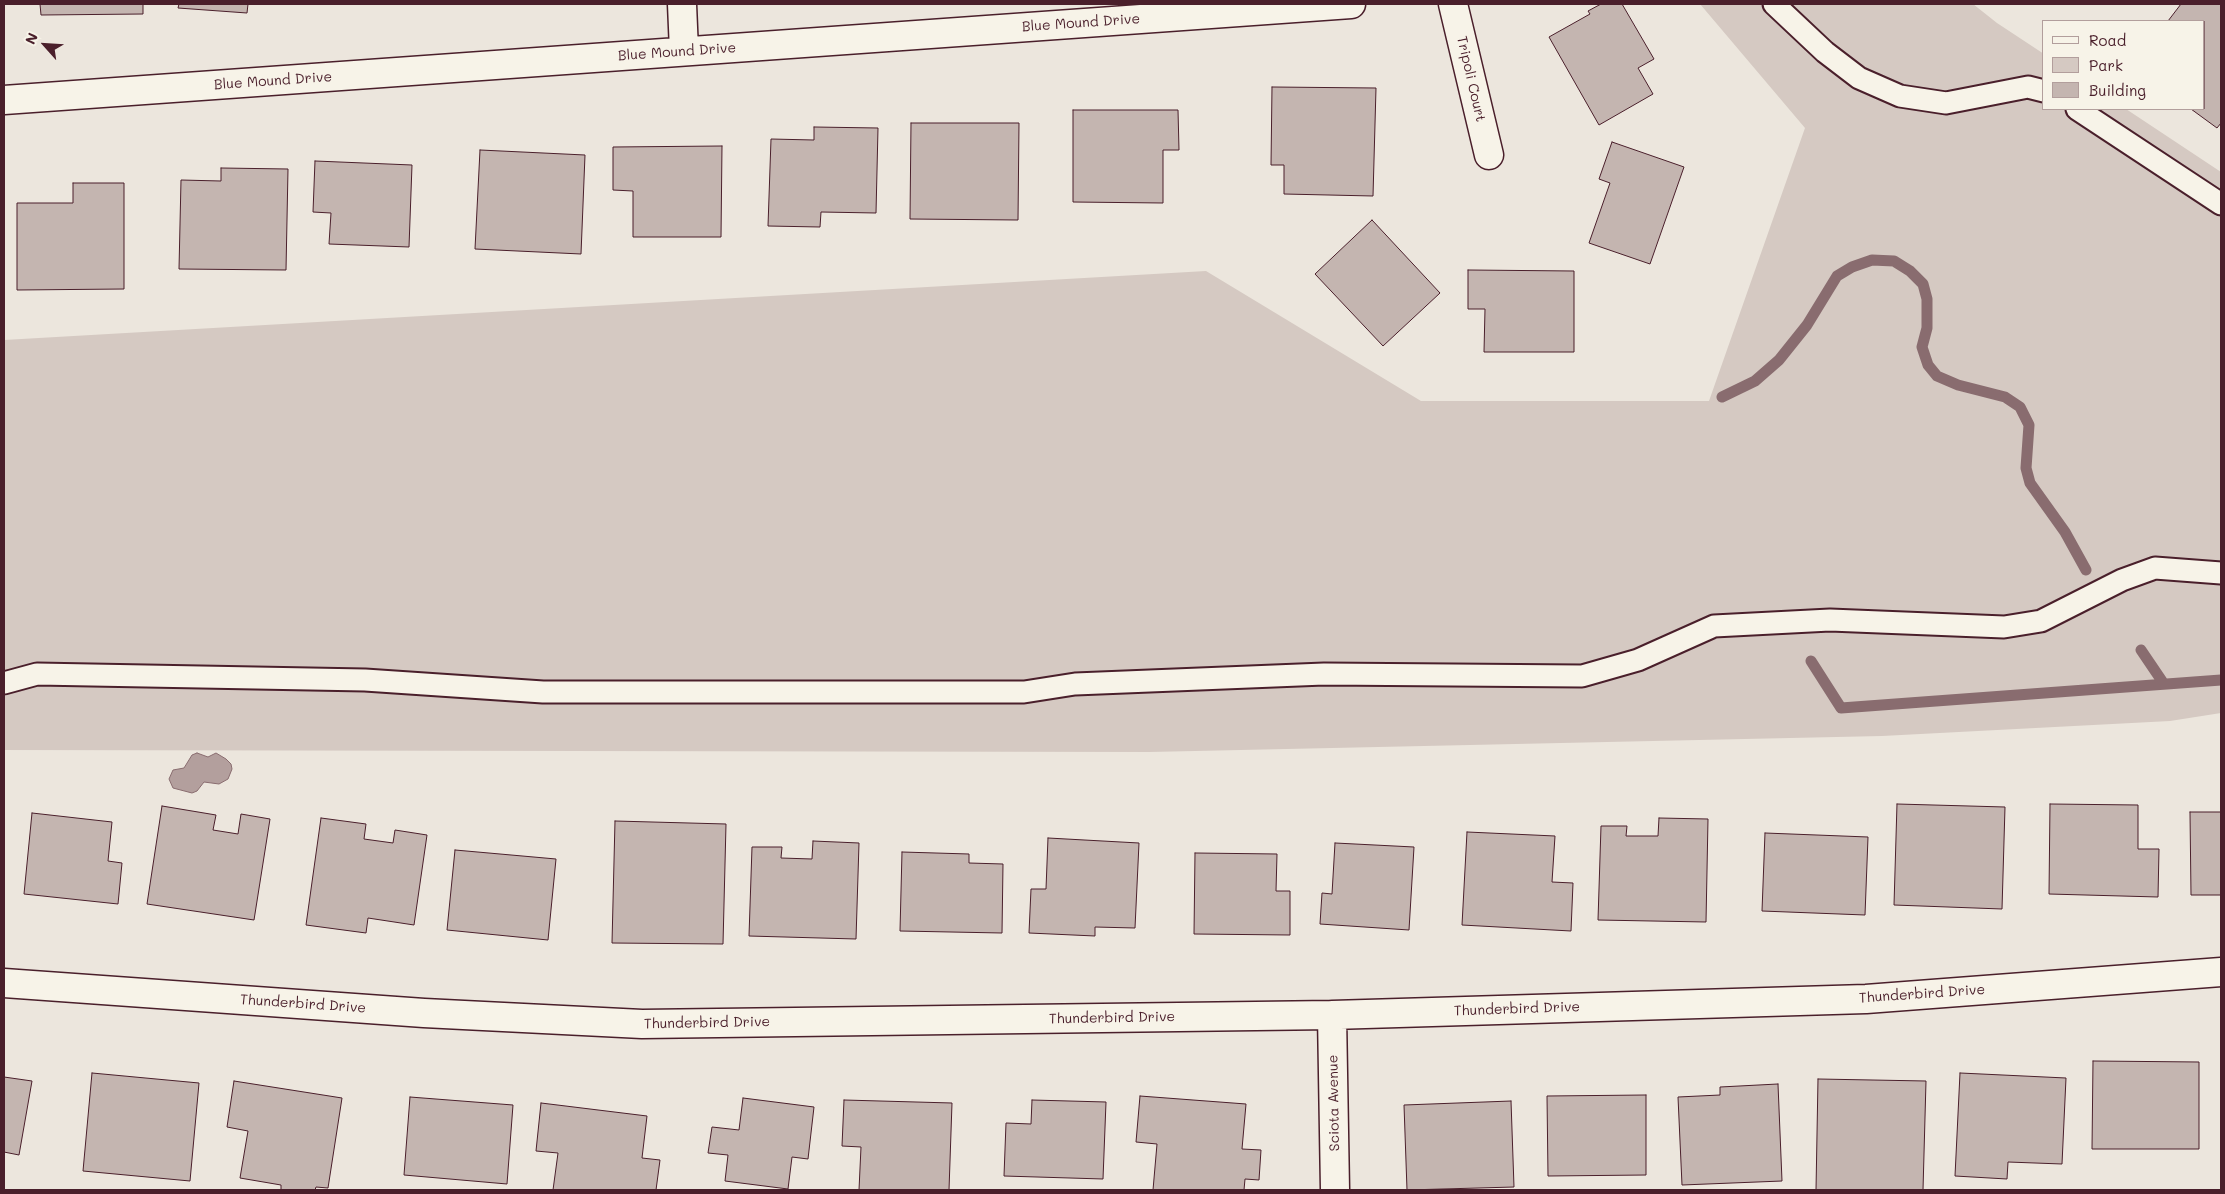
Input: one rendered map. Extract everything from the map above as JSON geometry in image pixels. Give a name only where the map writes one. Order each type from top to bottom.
[{"type":"street","points":[[682,4],[684,51]]},
{"type":"street","name":"Blue Mound Drive","points":[[4,100],[1351,4]]},
{"type":"street","name":"Tripoli Court","points":[[1453,4],[1489,155]]},
{"type":"street","name":"Thunderbird Drive","points":[[4,983],[424,1013],[642,1024],[1332,1015],[1866,999],[2221,972]]},
{"type":"street","name":"Sciota Avenue","points":[[1332,1015],[1335,1190]]},
{"type":"lane","points":[[1774,4],[1825,52],[1859,78],[1900,96],[1946,103],[2028,87],[2042,90]]},
{"type":"lane","points":[[2079,110],[2221,204]]},
{"type":"lane","points":[[4,682],[37,674],[365,680],[543,692],[1024,692],[1075,684],[1324,674],[1582,676],[1638,660],[1714,626],[1830,620],[2004,627],[2041,621],[2122,580],[2155,568],[2221,573]]},
{"type":"green space","points":[[1700,4],[1973,4],[1997,23],[2042,53],[2042,110],[2128,110],[2221,172],[2221,713],[2170,721],[1882,736],[1149,752],[4,750],[4,340],[1206,271],[1421,401],[1709,401],[1805,128]]},
{"type":"shaded area","points":[[197,753],[208,757],[216,753],[226,759],[231,764],[232,769],[228,779],[219,784],[204,782],[197,791],[192,793],[173,788],[169,779],[173,770],[184,768],[192,755]]},
{"type":"building","points":[[40,4],[143,4],[143,14],[41,15]]},
{"type":"building","points":[[179,4],[248,4],[247,13],[178,8]]},
{"type":"building","points":[[1601,4],[1622,4],[1654,59],[1638,68],[1653,94],[1599,125],[1549,37],[1590,14],[1588,11]]},
{"type":"building","points":[[2181,4],[2221,4],[2221,123],[2217,128],[2192,110],[2205,110],[2205,20],[2169,20]]},
{"type":"building","points":[[1272,87],[1376,88],[1373,196],[1284,194],[1284,165],[1271,165]]},
{"type":"building","points":[[1073,110],[1178,110],[1179,150],[1163,150],[1163,203],[1073,202]]},
{"type":"building","points":[[911,123],[1019,123],[1018,220],[910,219]]},
{"type":"building","points":[[814,127],[878,128],[876,213],[821,212],[820,227],[768,226],[771,139],[814,140]]},
{"type":"building","points":[[1612,142],[1684,167],[1650,264],[1589,243],[1610,183],[1599,179]]},
{"type":"building","points":[[722,146],[721,237],[633,237],[633,191],[613,190],[613,147]]},
{"type":"building","points":[[480,150],[585,155],[581,254],[475,249]]},
{"type":"building","points":[[315,161],[412,165],[409,247],[329,244],[331,213],[313,212]]},
{"type":"building","points":[[221,168],[288,169],[286,270],[179,269],[181,180],[221,181]]},
{"type":"building","points":[[73,183],[124,183],[124,289],[17,290],[17,203],[73,203]]},
{"type":"building","points":[[1372,220],[1440,293],[1383,346],[1315,274]]},
{"type":"building","points":[[1468,270],[1574,271],[1574,352],[1484,352],[1485,309],[1468,309]]},
{"type":"building","points":[[1897,804],[2005,807],[2002,909],[1894,905]]},
{"type":"building","points":[[2050,804],[2138,805],[2138,849],[2159,849],[2158,897],[2049,894]]},
{"type":"building","points":[[162,806],[216,815],[213,830],[238,834],[241,814],[270,819],[254,920],[147,904]]},
{"type":"building","points":[[2190,812],[2221,812],[2221,895],[2191,895]]},
{"type":"building","points":[[32,813],[112,822],[108,861],[122,863],[118,904],[24,894]]},
{"type":"building","points":[[321,818],[366,824],[364,839],[393,843],[395,830],[427,835],[414,925],[368,918],[366,933],[306,925]]},
{"type":"building","points":[[1659,818],[1708,819],[1706,922],[1598,920],[1601,826],[1627,826],[1626,836],[1658,836]]},
{"type":"building","points":[[615,821],[726,824],[723,944],[612,943]]},
{"type":"building","points":[[1467,832],[1555,836],[1552,882],[1573,883],[1571,931],[1462,925]]},
{"type":"building","points":[[1765,833],[1868,837],[1865,915],[1762,911]]},
{"type":"building","points":[[1048,838],[1139,843],[1135,928],[1095,927],[1095,936],[1029,933],[1031,889],[1046,889]]},
{"type":"building","points":[[813,841],[859,843],[856,939],[749,936],[752,847],[782,847],[781,858],[812,859]]},
{"type":"building","points":[[1335,843],[1414,847],[1409,930],[1320,924],[1322,893],[1332,894]]},
{"type":"building","points":[[455,850],[556,859],[548,940],[447,930]]},
{"type":"building","points":[[902,852],[969,854],[969,863],[1003,864],[1002,933],[900,931]]},
{"type":"building","points":[[1195,853],[1277,854],[1276,891],[1290,891],[1290,935],[1194,934]]},
{"type":"building","points":[[2093,1061],[2199,1062],[2199,1149],[2092,1149]]},
{"type":"building","points":[[92,1073],[199,1083],[190,1181],[83,1171]]},
{"type":"building","points":[[1960,1073],[2066,1078],[2062,1164],[2008,1162],[2007,1179],[1955,1176]]},
{"type":"building","points":[[4,1077],[32,1081],[19,1155],[4,1152]]},
{"type":"building","points":[[1818,1079],[1926,1081],[1923,1190],[1816,1190]]},
{"type":"building","points":[[234,1081],[342,1098],[328,1188],[316,1187],[315,1190],[281,1190],[281,1185],[240,1178],[248,1131],[227,1127]]},
{"type":"building","points":[[1778,1084],[1782,1181],[1682,1185],[1678,1097],[1720,1095],[1720,1087]]},
{"type":"building","points":[[1646,1095],[1646,1175],[1548,1176],[1547,1096]]},
{"type":"building","points":[[1140,1096],[1246,1104],[1242,1149],[1261,1150],[1259,1180],[1245,1179],[1244,1190],[1153,1190],[1157,1144],[1136,1142]]},
{"type":"building","points":[[410,1097],[513,1105],[507,1184],[404,1175]]},
{"type":"building","points":[[743,1098],[814,1107],[808,1159],[792,1157],[788,1189],[725,1181],[728,1155],[708,1153],[712,1127],[739,1130]]},
{"type":"building","points":[[844,1100],[952,1103],[949,1190],[859,1190],[861,1147],[842,1146]]},
{"type":"building","points":[[1032,1100],[1106,1102],[1103,1179],[1004,1176],[1006,1123],[1031,1124]]},
{"type":"building","points":[[1511,1101],[1514,1187],[1407,1190],[1404,1105]]},
{"type":"building","points":[[541,1103],[647,1116],[642,1158],[660,1160],[656,1190],[553,1190],[558,1153],[536,1151]]},
{"type":"waterway","points":[[1722,397],[1755,381],[1779,360],[1807,325],[1837,276],[1852,267],[1872,260],[1894,261],[1910,271],[1923,284],[1927,299],[1927,328],[1922,347],[1928,365],[1937,376],[1958,385],[2005,397],[2020,407],[2029,425],[2026,468],[2030,483],[2065,532],[2086,570]]},
{"type":"waterway","points":[[2141,650],[2164,684]]},
{"type":"waterway","points":[[1811,661],[1841,708],[2221,680]]}]
